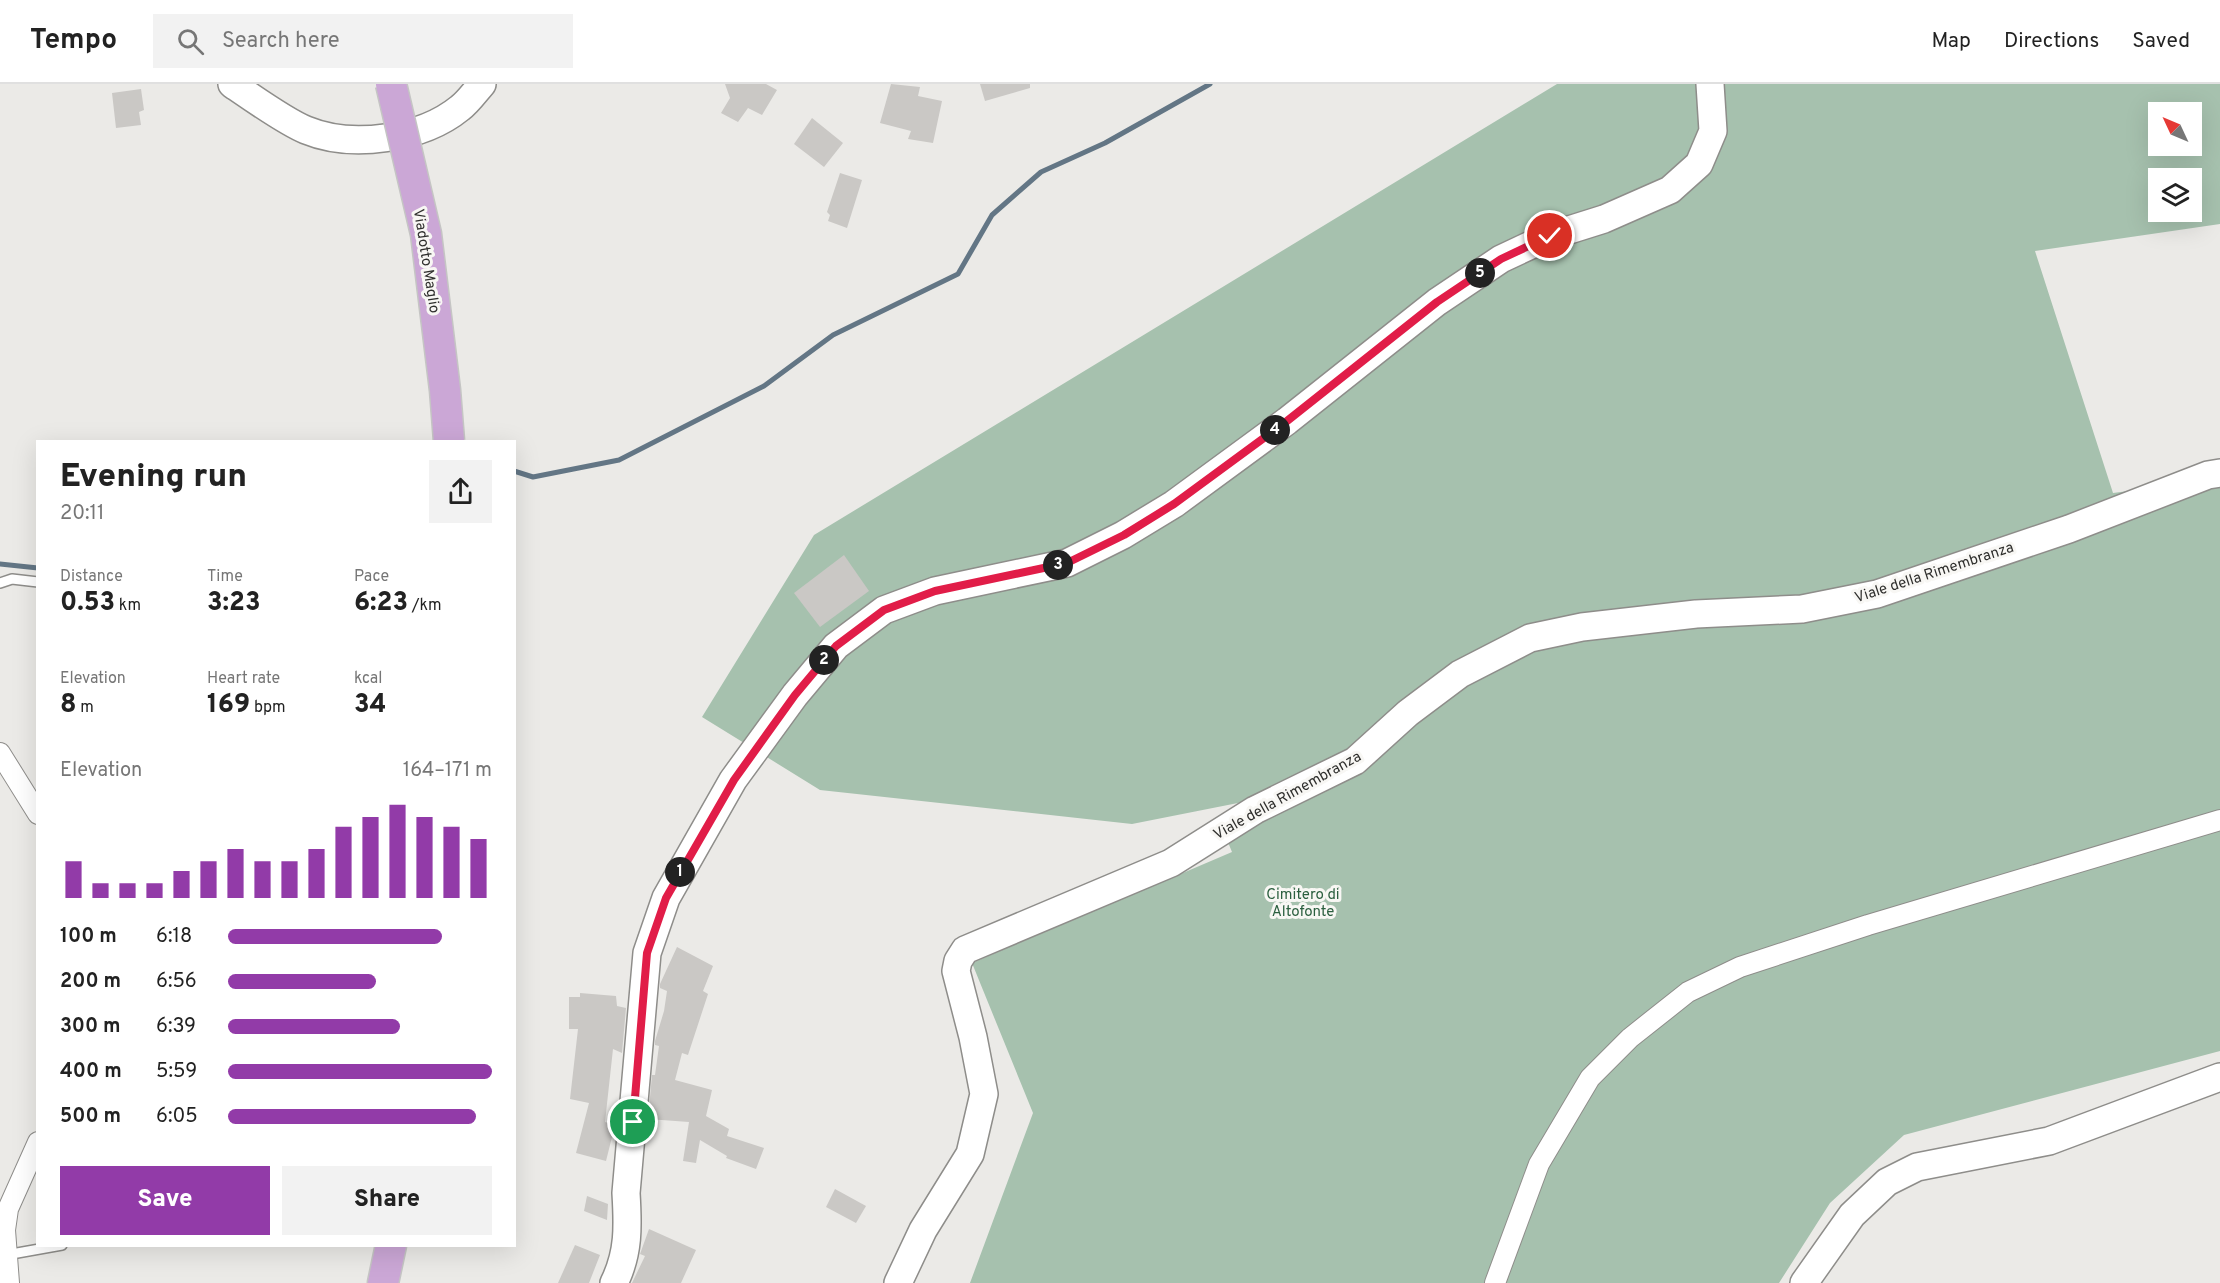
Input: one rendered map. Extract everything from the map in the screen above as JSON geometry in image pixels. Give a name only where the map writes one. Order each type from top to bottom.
[{"type":"main road","points":[[232,84],[306,130],[341,138],[381,140],[423,128],[460,108],[482,84]]},
{"type":"main road","name":"Viadotto Maglio","points":[[391,84],[426,234],[449,440]]},
{"type":"main road","points":[[614,1283],[622,1264],[629,1233],[626,1193],[647,953],[666,898],[734,780],[795,695],[836,646],[884,610],[935,591],[1067,563],[1124,535],[1174,504],[1287,421],[1437,302],[1501,259],[1550,236],[1604,219],[1670,190],[1699,164],[1713,131],[1710,84]]},
{"type":"main road","name":"Viale della Rimembranza","points":[[897,1283],[923,1230],[970,1154],[984,1094],[974,1037],[956,971],[958,961],[965,950],[1171,863],[1255,810],[1354,761],[1408,713],[1460,674],[1530,638],[1582,627],[1696,614],[1802,609],[1877,594],[2069,529],[2208,475],[2220,473]]},
{"type":"main road","points":[[1804,1283],[1852,1215],[1887,1182],[1917,1167],[2049,1141],[2220,1077]]},
{"type":"main road","points":[[383,1283],[391,1247]]},
{"type":"street","points":[[1,758],[36,811]]},
{"type":"street","points":[[1495,1283],[1539,1164],[1590,1078],[1630,1038],[1688,992],[1740,966],[2220,819]]},
{"type":"street","points":[[9,1283],[4,1230],[8,1209],[36,1146]]},
{"type":"lane","points":[[0,583],[12,579],[36,582]]},
{"type":"lane","points":[[6,1255],[51,1247]]},
{"type":"green space","name":"Cimitero di Altofonte","points":[[1557,84],[2220,84],[2220,224],[2035,251],[2113,493],[2220,479],[2220,1051],[1904,1135],[1830,1203],[1779,1283],[970,1283],[1033,1113],[972,963],[1232,852],[1225,835],[1344,782],[1132,824],[820,790],[702,717],[814,535]]},
{"type":"building","points":[[725,84],[766,84],[777,90],[762,115],[748,108],[738,122],[721,113],[730,98]]},
{"type":"building","points":[[891,84],[920,87],[918,96],[942,101],[933,143],[908,139],[911,131],[880,123]]},
{"type":"building","points":[[980,84],[1030,84],[1030,88],[985,101]]},
{"type":"building","points":[[141,89],[144,110],[139,112],[141,125],[116,128],[112,93]]},
{"type":"building","points":[[812,118],[843,143],[824,167],[794,144]]},
{"type":"building","points":[[840,173],[862,180],[847,228],[828,221],[830,215],[827,212]]},
{"type":"building","points":[[844,555],[869,591],[820,627],[794,593]]},
{"type":"building","points":[[677,947],[713,966],[703,991],[708,994],[688,1055],[682,1053],[675,1080],[712,1090],[706,1116],[729,1129],[727,1136],[764,1148],[756,1169],[726,1158],[727,1156],[700,1140],[696,1163],[683,1161],[689,1122],[648,1119],[652,1075],[655,1075],[659,1046],[655,1045],[655,1041],[667,991],[660,988],[660,984]]},
{"type":"building","points":[[580,993],[616,996],[617,1006],[626,1008],[622,1053],[613,1049],[605,1122],[615,1125],[606,1161],[576,1153],[589,1103],[570,1099],[578,1029],[569,1029],[569,997],[580,997]]},
{"type":"building","points":[[835,1189],[866,1206],[856,1223],[826,1207]]},
{"type":"building","points":[[587,1196],[608,1204],[607,1220],[584,1211]]},
{"type":"building","points":[[649,1229],[696,1250],[681,1283],[632,1283],[645,1256],[640,1254]]},
{"type":"building","points":[[575,1245],[600,1255],[589,1283],[558,1283]]},
{"type":"waterway","points":[[516,472],[533,477],[619,460],[764,386],[833,335],[958,274],[992,215],[1041,172],[1105,143],[1210,84]]},
{"type":"waterway","points":[[0,564],[36,568]]},
{"type":"route","points":[[633,1122],[647,953],[666,898],[734,780],[795,695],[836,646],[884,610],[935,591],[1067,563],[1124,535],[1174,504],[1287,421],[1437,302],[1501,259],[1550,236]]}]
